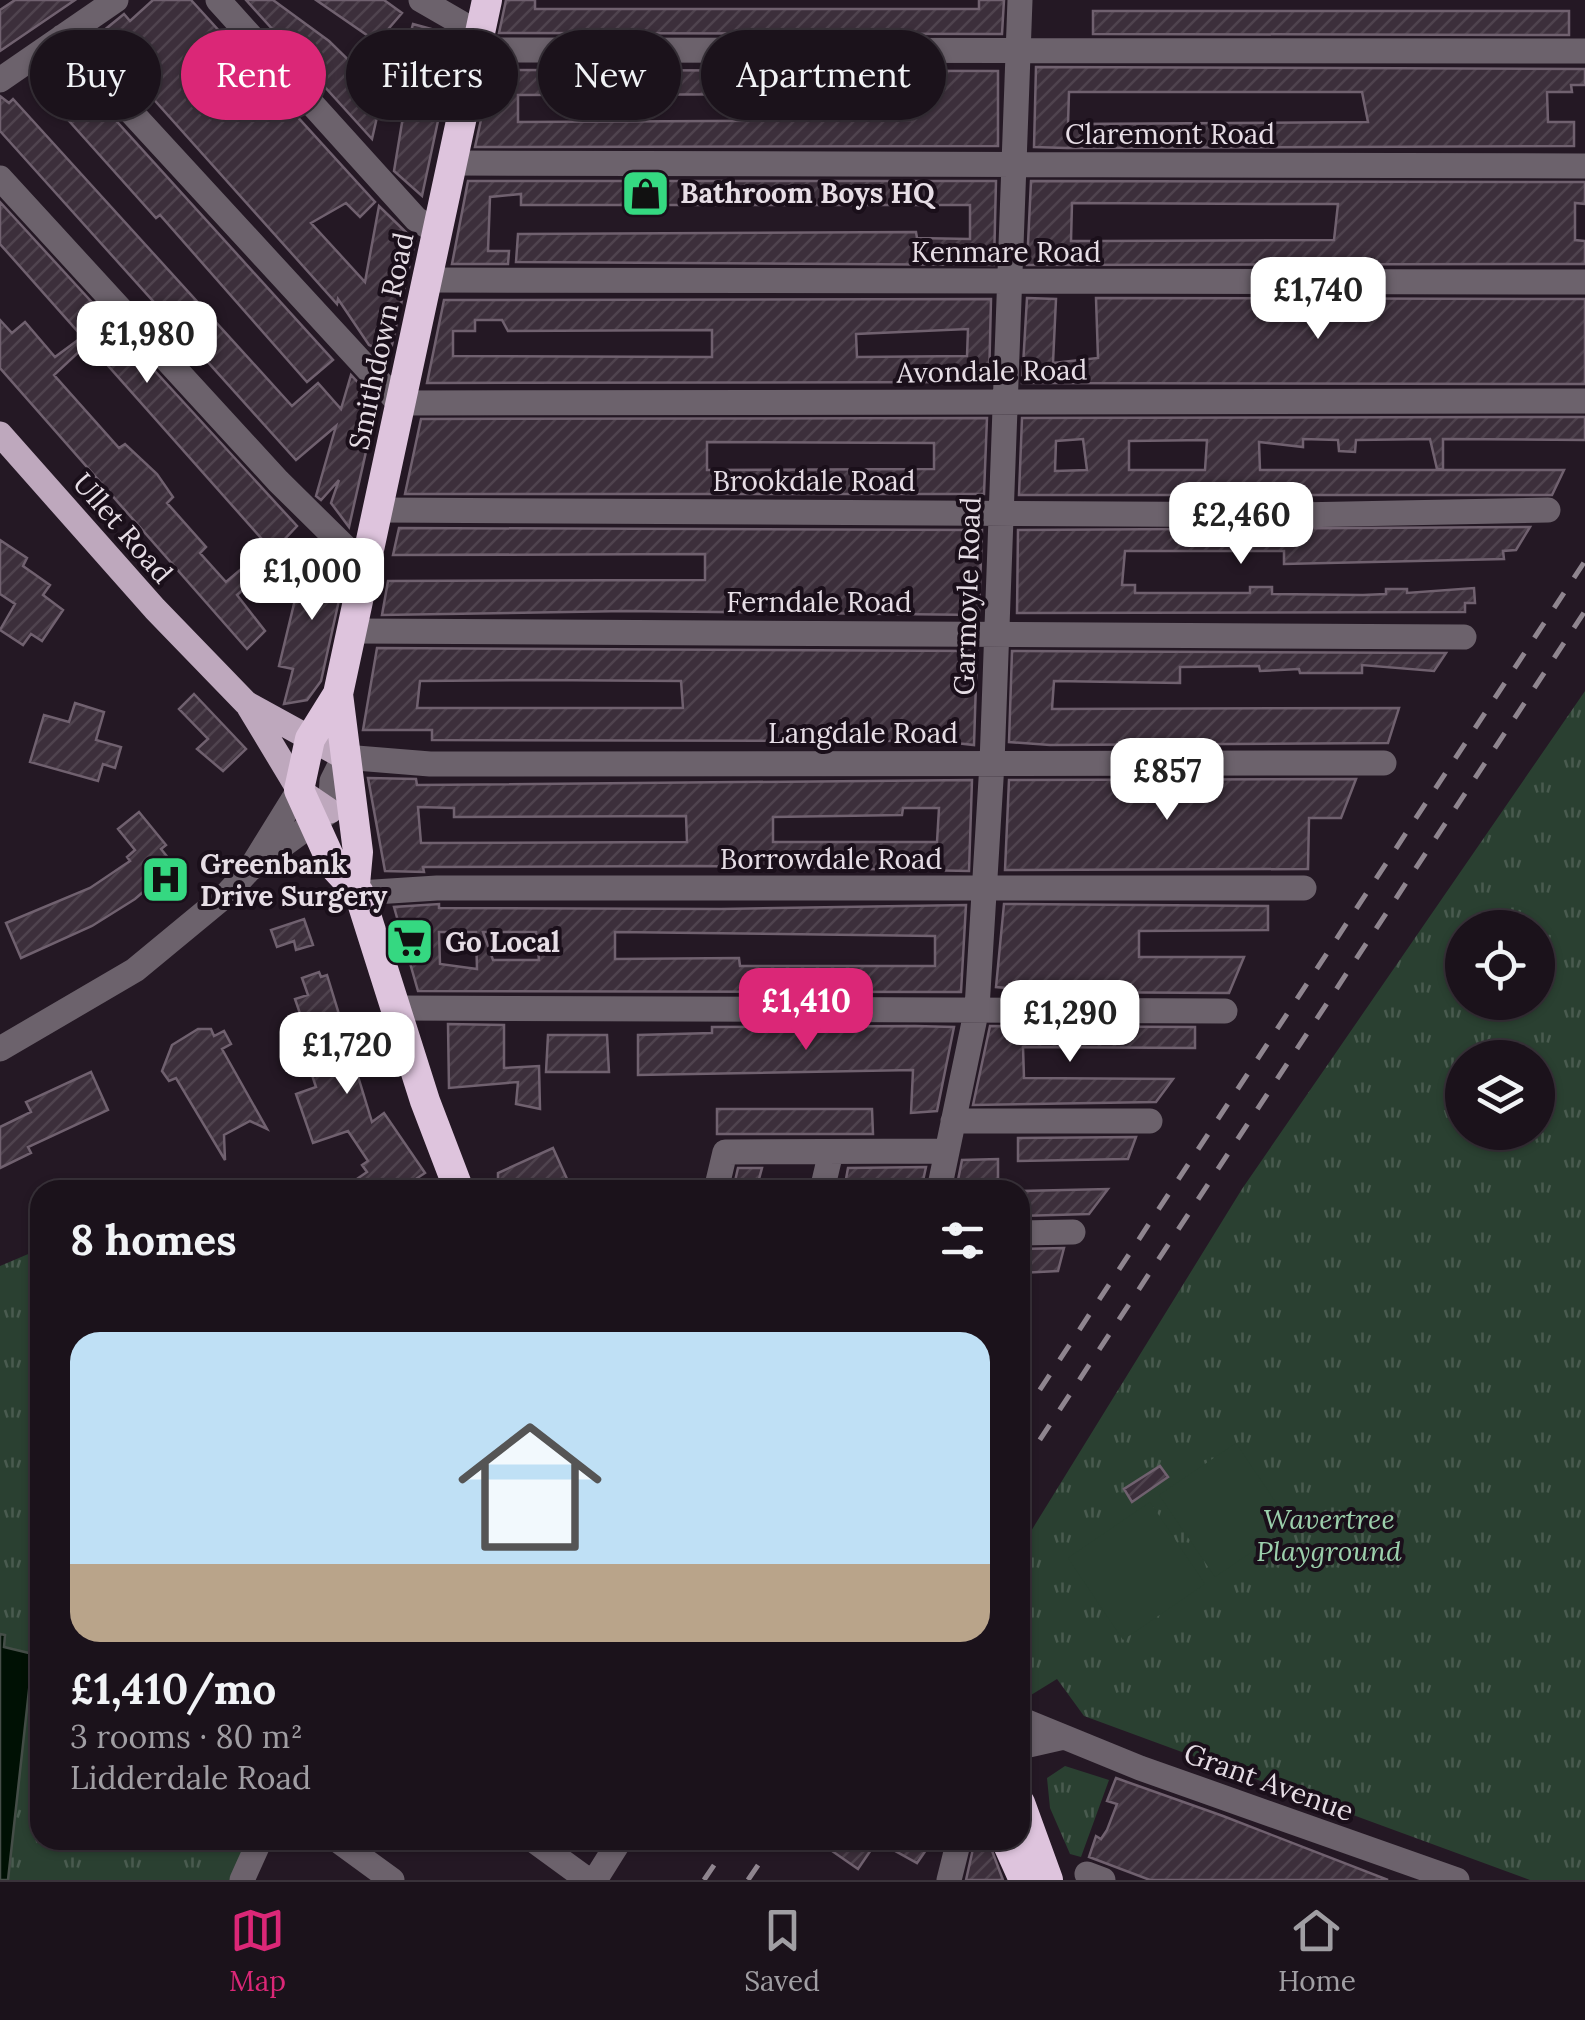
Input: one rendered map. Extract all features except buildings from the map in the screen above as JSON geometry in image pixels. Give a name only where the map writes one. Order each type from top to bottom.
[{"type":"highway","name":"Smithdown Road","points":[[480,30],[486,0]]},
{"type":"highway","name":"Smithdown Road","points":[[357,888],[332,865],[321,818],[299,790],[310,739],[338,694],[355,631],[399,403],[463,120]]},
{"type":"highway","name":"Smithdown Road","points":[[338,694],[358,852],[357,888],[425,1101],[455,1180]]},
{"type":"highway","points":[[1030,1830],[1048,1880]]},
{"type":"highway","points":[[1010,1850],[1024,1880]]},
{"type":"main road","name":"Ullet Road","points":[[4,448],[246,703],[299,790]]},
{"type":"main road","name":"Ullet Road","points":[[246,703],[344,757]]},
{"type":"street","points":[[72,30],[116,0]]},
{"type":"street","points":[[218,0],[416,220],[437,232]]},
{"type":"street","points":[[421,0],[462,30]]},
{"type":"street","name":"Garmoyle Road","points":[[941,1180],[976,1008],[992,763],[1020,0]]},
{"type":"street","points":[[518,43],[1018,50],[1585,51]]},
{"type":"street","points":[[0,80],[30,59]]},
{"type":"street","points":[[138,120],[399,403]]},
{"type":"street","name":"Claremont Road","points":[[454,163],[1585,166]]},
{"type":"street","points":[[0,178],[278,482],[352,554],[368,560]]},
{"type":"street","name":"Kenmare Road","points":[[427,280],[1585,282]]},
{"type":"street","name":"Avondale Road","points":[[399,403],[1585,401]]},
{"type":"street","name":"Brookdale Road","points":[[380,510],[1296,515],[1548,510]]},
{"type":"street","name":"Ferndale Road","points":[[355,631],[1464,637]]},
{"type":"street","points":[[249,870],[321,818],[344,757]]},
{"type":"street","name":"Langdale Road","points":[[344,757],[430,764],[1384,763]]},
{"type":"street","points":[[7,1040],[135,970],[228,894],[249,870],[299,790]]},
{"type":"street","name":"Borrowdale Road","points":[[357,888],[1304,888]]},
{"type":"street","points":[[398,1008],[1225,1011]]},
{"type":"street","points":[[953,1121],[1150,1121]]},
{"type":"street","points":[[718,1180],[725,1152],[947,1151]]},
{"type":"street","points":[[824,1180],[830,1152]]},
{"type":"street","points":[[1030,1233],[1073,1232]]},
{"type":"street","name":"Grant Avenue","points":[[1030,1723],[1417,1874],[1457,1880]]},
{"type":"street","points":[[1030,1745],[1064,1737]]},
{"type":"street","points":[[242,1880],[256,1850]]},
{"type":"street","points":[[351,1850],[392,1880]]},
{"type":"street","points":[[548,1850],[592,1880],[613,1850]]},
{"type":"street","points":[[949,1880],[956,1850]]},
{"type":"green space","name":"Wavertree Playground","points":[[1585,691],[1585,1880],[1530,1880],[1084,1716],[1057,1679],[1030,1695],[1030,1533],[1242,1189]]},
{"type":"green space","points":[[30,1253],[30,1850],[256,1850],[242,1880],[0,1880],[0,1266]]},
{"type":"green space","points":[[1236,1443],[1291,1525],[1215,1577],[1159,1495]]},
{"type":"green space","points":[[1150,1502],[1205,1584],[1123,1640],[1068,1558]]},
{"type":"green space","points":[[1065,1766],[1109,1780],[1081,1857],[1070,1854],[1050,1808],[1047,1778]]},
{"type":"shaded area","points":[[0,1634],[5,1635],[4,1647],[30,1653],[30,1681],[8,1880],[0,1880]]},
{"type":"railway","points":[[1030,1405],[1585,561]]},
{"type":"railway","points":[[1030,1455],[1585,611]]},
{"type":"railway","points":[[704,1880],[724,1850]]},
{"type":"railway","points":[[748,1880],[768,1850]]},
{"type":"place","name":"Bathroom Boys HQ","points":[[645,193]]},
{"type":"place","name":"Greenbank Drive Surgery","points":[[165,880]]},
{"type":"place","name":"Go Local","points":[[410,942]]}]
